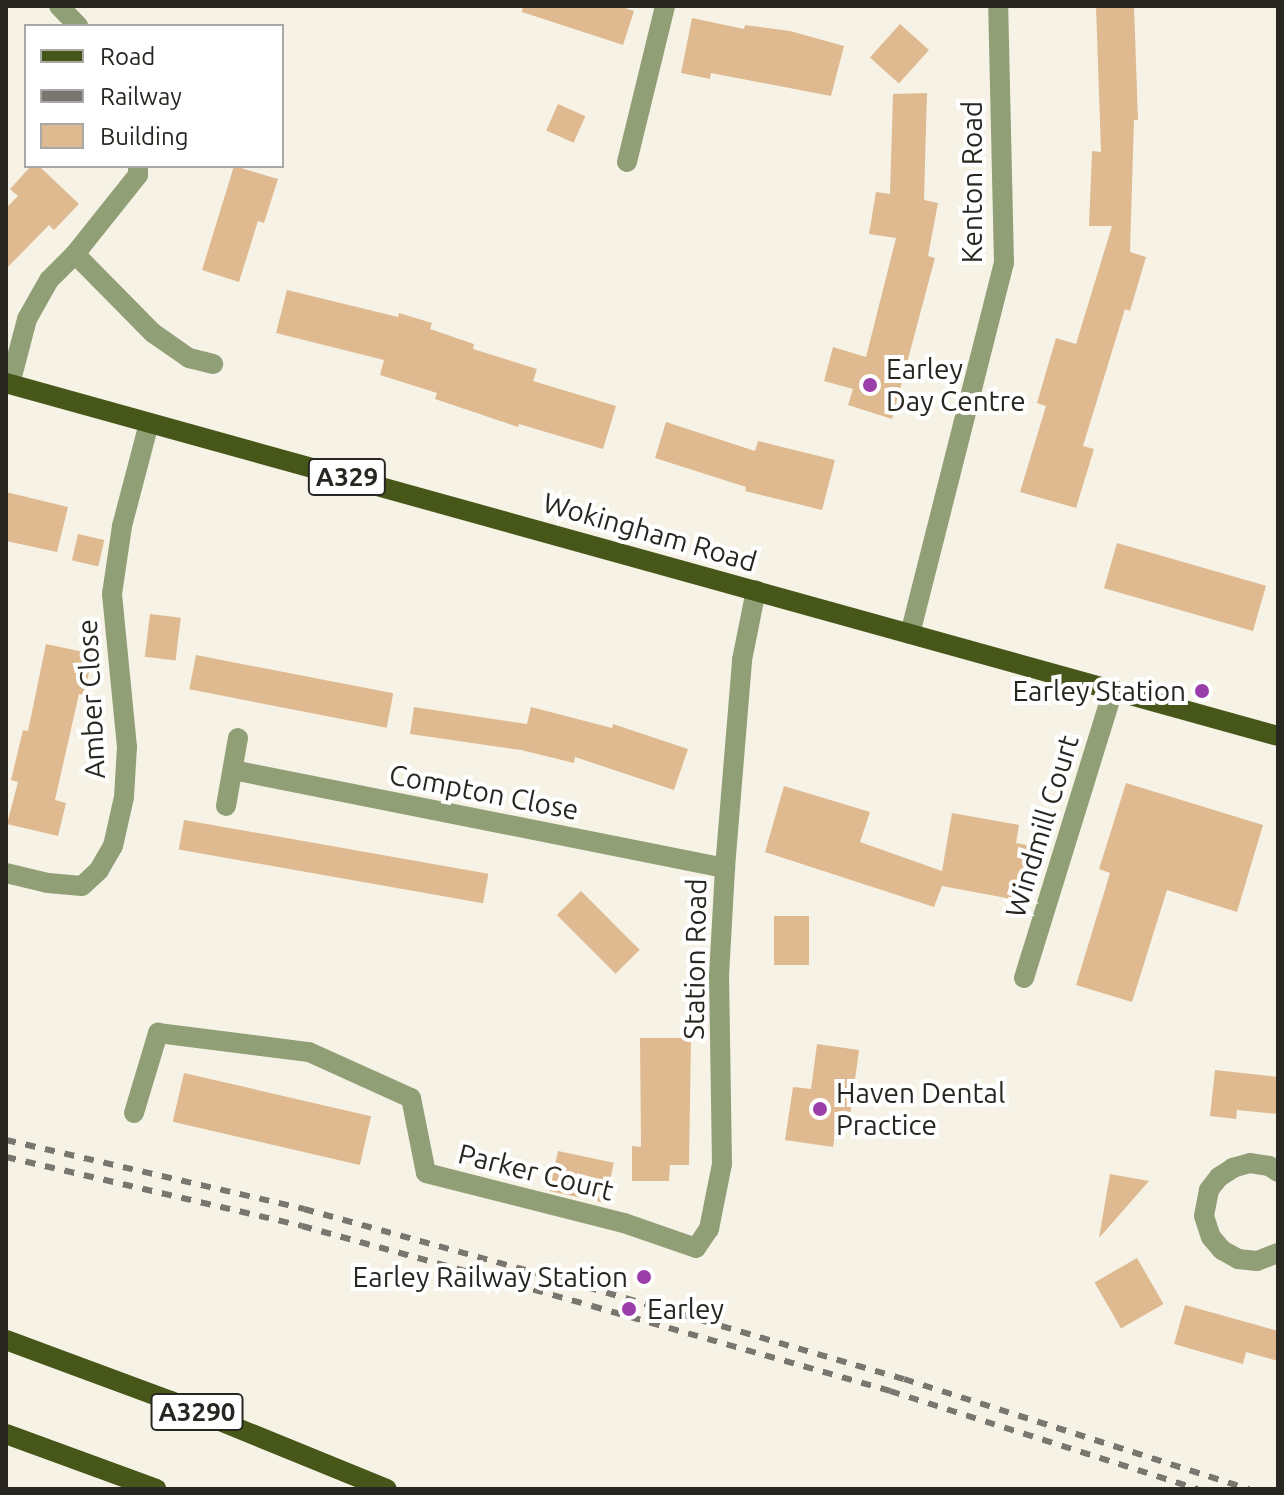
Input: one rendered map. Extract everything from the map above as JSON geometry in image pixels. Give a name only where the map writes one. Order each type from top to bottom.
[{"type":"main road","name":"Wokingham Road","points":[[8,383],[1278,736]]},
{"type":"main road","name":"A3290","points":[[6,1340],[171,1401],[387,1489]]},
{"type":"main road","points":[[6,1434],[156,1489]]},
{"type":"street","points":[[59,6],[76,24]]},
{"type":"street","points":[[627,162],[665,6]]},
{"type":"street","name":"Kenton Road","points":[[910,634],[1004,263],[998,6]]},
{"type":"street","points":[[8,383],[27,319],[49,280],[75,254],[138,175],[138,168]]},
{"type":"street","points":[[75,254],[153,333],[189,358],[213,364]]},
{"type":"street","name":"Amber Close","points":[[6,873],[48,883],[82,886],[99,870],[113,846],[124,797],[127,747],[112,594],[122,526],[149,423]]},
{"type":"street","name":"Station Road","points":[[624,1223],[696,1248],[709,1229],[722,1164],[719,976],[725,868],[742,660],[756,590]]},
{"type":"street","name":"Windmill Court","points":[[1024,978],[1113,690]]},
{"type":"street","points":[[226,806],[238,738]]},
{"type":"street","name":"Compton Close","points":[[233,770],[725,868]]},
{"type":"street","name":"Parker Court","points":[[134,1113],[158,1033],[309,1052],[411,1098],[426,1173],[624,1223]]},
{"type":"street","points":[[1278,1172],[1269,1166],[1250,1163],[1233,1168],[1219,1177],[1209,1190],[1204,1216],[1211,1237],[1222,1250],[1238,1259],[1257,1261],[1278,1253]]},
{"type":"building","points":[[523,6],[619,6],[634,11],[623,45],[522,12]]},
{"type":"building","points":[[1096,6],[1134,6],[1138,120],[1134,120],[1130,252],[1146,257],[1130,311],[1125,309],[1083,446],[1094,449],[1076,508],[1020,492],[1046,406],[1037,403],[1056,338],[1076,344],[1112,226],[1089,226],[1092,151],[1101,152]]},
{"type":"building","points":[[692,18],[744,29],[745,25],[790,31],[844,46],[831,96],[711,73],[710,79],[681,73]]},
{"type":"building","points":[[900,24],[929,50],[899,84],[870,57]]},
{"type":"building","points":[[927,93],[924,200],[938,203],[928,256],[935,258],[892,419],[848,405],[853,389],[824,381],[833,347],[866,357],[896,238],[869,234],[876,192],[890,194],[893,94]]},
{"type":"building","points":[[558,104],[585,116],[574,143],[546,130]]},
{"type":"building","points":[[29,168],[41,168],[79,204],[54,230],[49,225],[6,269],[6,208],[18,196],[10,189]]},
{"type":"building","points":[[233,168],[278,179],[264,223],[258,221],[239,282],[202,270]]},
{"type":"building","points":[[287,290],[398,317],[399,313],[432,323],[430,329],[474,344],[473,349],[537,369],[533,381],[616,406],[603,449],[519,424],[518,427],[435,399],[437,393],[380,375],[384,360],[276,333]]},
{"type":"building","points":[[666,422],[755,451],[758,441],[835,460],[822,510],[745,491],[746,487],[655,458]]},
{"type":"building","points":[[6,492],[68,507],[57,552],[6,541]]},
{"type":"building","points":[[78,534],[104,540],[98,566],[72,560]]},
{"type":"building","points":[[1117,543],[1266,586],[1253,631],[1104,588]]},
{"type":"building","points":[[150,614],[181,618],[176,660],[145,657]]},
{"type":"building","points":[[46,644],[93,654],[84,695],[79,694],[55,800],[66,803],[58,836],[7,824],[18,782],[11,780],[23,730],[28,731]]},
{"type":"building","points":[[196,655],[393,693],[387,728],[189,689]]},
{"type":"building","points":[[414,707],[527,724],[531,707],[612,728],[613,724],[688,749],[674,790],[575,757],[574,763],[521,750],[410,734]]},
{"type":"building","points":[[1126,783],[1263,825],[1237,912],[1167,890],[1132,1002],[1076,985],[1110,873],[1099,869]]},
{"type":"building","points":[[784,786],[870,812],[860,842],[942,871],[952,813],[1019,825],[1016,843],[1032,846],[1022,901],[942,886],[934,907],[765,852]]},
{"type":"building","points":[[184,820],[488,874],[483,903],[179,850]]},
{"type":"building","points":[[581,891],[640,950],[616,974],[557,915]]},
{"type":"building","points":[[774,916],[809,916],[809,965],[774,965]]},
{"type":"building","points":[[640,1038],[691,1038],[689,1165],[670,1165],[669,1181],[632,1181],[632,1146],[641,1147]]},
{"type":"building","points":[[817,1044],[859,1050],[849,1124],[837,1122],[833,1147],[785,1140],[793,1087],[811,1089]]},
{"type":"building","points":[[1215,1070],[1278,1077],[1278,1114],[1237,1110],[1236,1119],[1210,1116]]},
{"type":"building","points":[[184,1073],[371,1116],[360,1165],[173,1122]]},
{"type":"building","points":[[558,1151],[614,1163],[605,1203],[549,1191]]},
{"type":"building","points":[[1110,1174],[1149,1181],[1099,1238]]},
{"type":"building","points":[[1137,1258],[1164,1304],[1121,1328],[1095,1282]]},
{"type":"building","points":[[1185,1305],[1278,1331],[1278,1361],[1246,1352],[1243,1364],[1174,1344]]},
{"type":"railway","points":[[6,1140],[304,1209],[587,1287],[904,1379],[1249,1489]]},
{"type":"railway","points":[[6,1157],[302,1226],[592,1306],[890,1391],[1198,1489]]},
{"type":"place","name":"Earley Day Centre","points":[[870,385]]},
{"type":"place","name":"Earley Station","points":[[1202,691]]},
{"type":"place","name":"Haven Dental Practice","points":[[820,1109]]},
{"type":"place","name":"Earley Railway Station","points":[[644,1277]]},
{"type":"place","name":"Earley","points":[[629,1309]]}]
